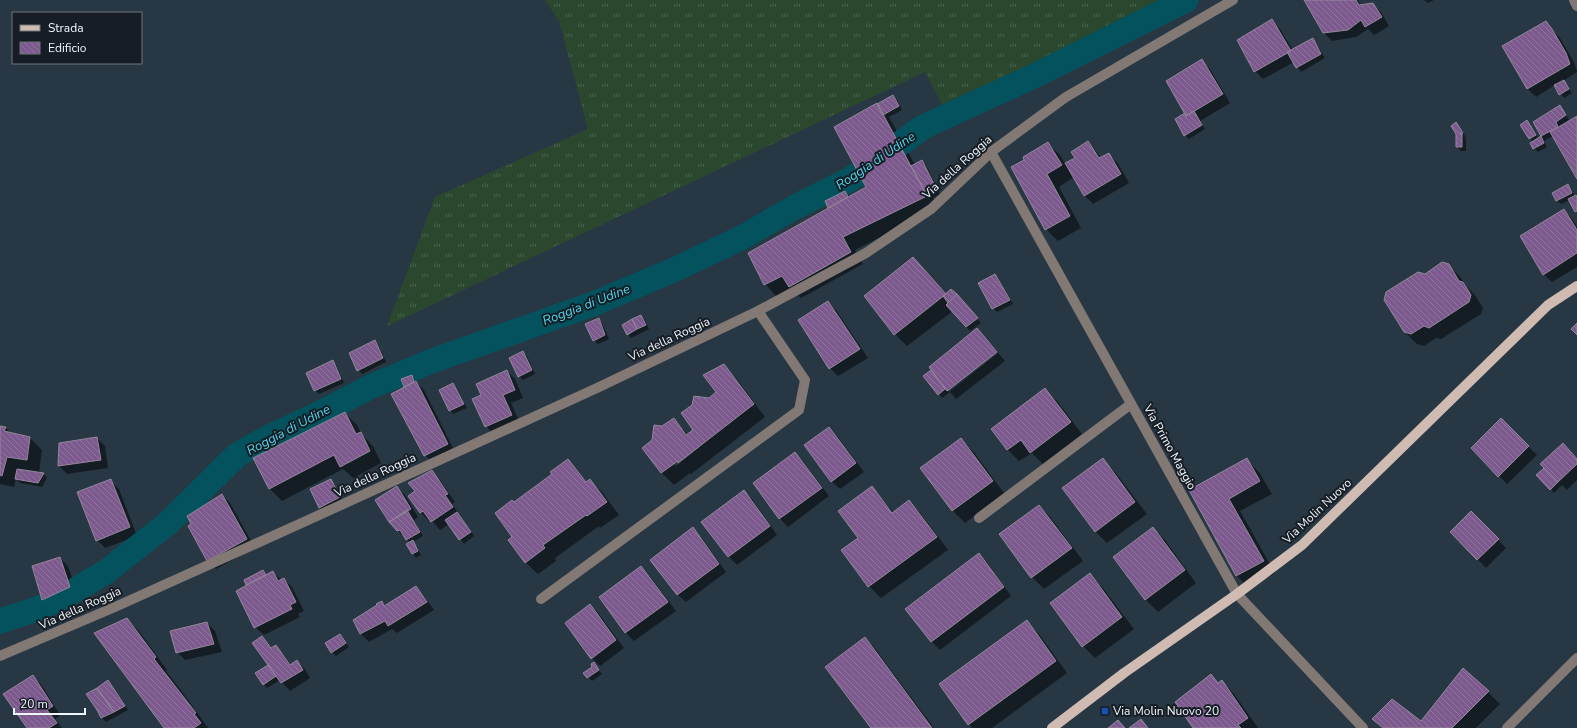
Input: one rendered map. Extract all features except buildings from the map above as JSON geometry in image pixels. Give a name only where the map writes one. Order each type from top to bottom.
[{"type":"main road","name":"Via Molin Nuovo","points":[[1052,728],[1124,673],[1237,594],[1302,545],[1548,305],[1577,286]]},
{"type":"street","name":"Via della Roggia","points":[[0,656],[115,607],[321,515],[597,388],[758,311],[866,253],[931,209],[991,152],[1066,97],[1233,0]]},
{"type":"street","points":[[1574,0],[1577,6]]},
{"type":"street","name":"Via Primo Maggio","points":[[991,152],[1237,594],[1363,728]]},
{"type":"street","points":[[541,599],[799,410],[805,380],[758,311]]},
{"type":"street","points":[[980,518],[1131,404]]},
{"type":"street","points":[[1507,728],[1577,658]]},
{"type":"green space","points":[[545,0],[1164,0],[943,106],[925,72],[387,326],[435,197],[588,129],[559,21]]},
{"type":"waterway","name":"Roggia di Udine","points":[[0,621],[40,608],[67,595],[107,571],[167,524],[237,455],[271,436],[370,387],[429,362],[593,304],[676,269],[743,237],[795,207],[851,179],[923,127],[1034,76],[1186,0]]},
{"type":"place","name":"Via Molin Nuovo 20","points":[[1105,711]]}]
